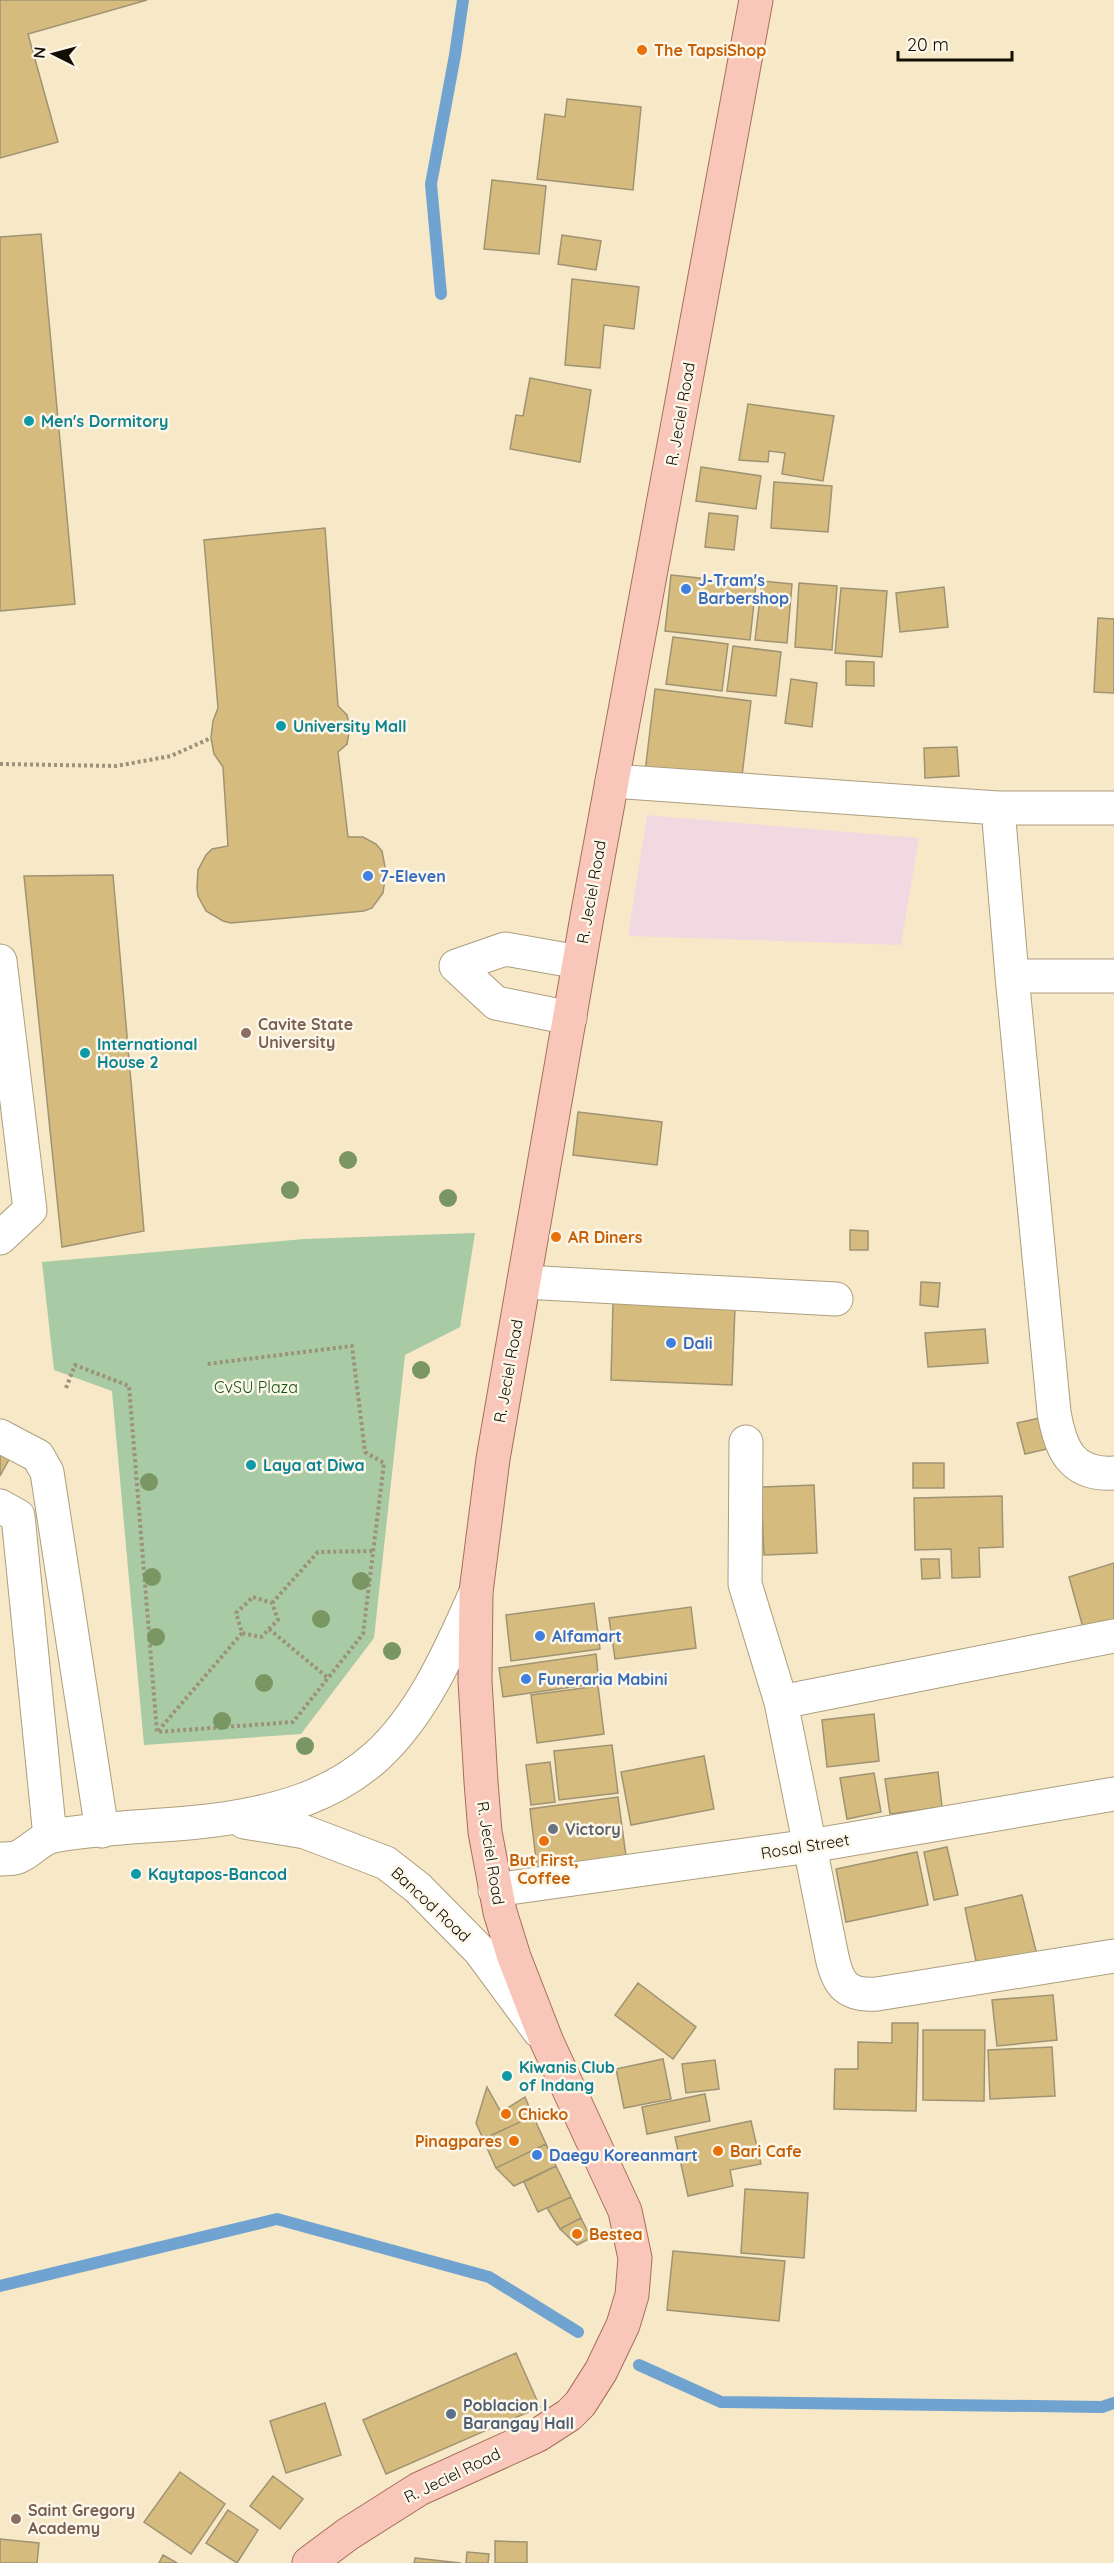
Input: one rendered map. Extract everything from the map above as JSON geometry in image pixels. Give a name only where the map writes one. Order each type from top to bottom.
[{"type":"main road","name":"R. Jeciel Road","points":[[309,2563],[366,2521],[419,2489],[556,2425],[580,2404],[614,2346],[628,2310],[634,2283],[635,2258],[631,2230],[614,2182],[547,2042],[514,1957],[495,1890],[485,1832],[477,1732],[476,1592],[493,1459],[579,962],[756,0]]},
{"type":"street","points":[[612,781],[999,808],[1114,808]]},
{"type":"street","points":[[999,808],[1012,976],[1057,1429],[1061,1444],[1075,1463],[1094,1472],[1114,1473]]},
{"type":"street","points":[[570,1018],[496,1003],[456,966],[505,949],[579,962]]},
{"type":"street","points":[[0,961],[30,1210],[0,1238]]},
{"type":"street","points":[[1012,976],[1114,976]]},
{"type":"street","points":[[524,1282],[836,1299]]},
{"type":"street","points":[[0,1436],[38,1456],[47,1472],[102,1831]]},
{"type":"street","points":[[746,1442],[745,1584],[781,1702],[835,1968],[843,1984],[854,1992],[877,1994],[1114,1956]]},
{"type":"street","points":[[0,1506],[18,1516],[50,1837]]},
{"type":"street","name":"Bancod Road","points":[[0,1859],[17,1857],[50,1837],[200,1822],[255,1814],[323,1793],[375,1759],[403,1729],[430,1689],[444,1663],[476,1592]]},
{"type":"street","points":[[781,1702],[1114,1636]]},
{"type":"street","name":"Rosal Street","points":[[495,1890],[810,1846],[1114,1794]]},
{"type":"street","name":"Bancod Road","points":[[200,1822],[255,1822],[305,1832],[386,1863],[418,1888],[480,1951],[547,2042]]},
{"type":"path","points":[[350,727],[402,722]]},
{"type":"path","points":[[0,764],[116,766],[171,756],[211,738]]},
{"type":"path","points":[[157,1732],[293,1722],[363,1634],[384,1463],[365,1452],[352,1346],[207,1364]]},
{"type":"path","points":[[66,1388],[75,1365],[129,1386],[157,1732]]},
{"type":"path","points":[[272,1603],[318,1552],[373,1551]]},
{"type":"path","points":[[242,1633],[236,1613],[253,1597],[272,1603]]},
{"type":"path","points":[[242,1633],[261,1637],[278,1620],[272,1603]]},
{"type":"path","points":[[269,1629],[328,1678]]},
{"type":"path","points":[[157,1732],[242,1633]]},
{"type":"shaded area","points":[[647,815],[919,838],[901,945],[628,936]]},
{"type":"green space","name":"CvSU Plaza","points":[[475,1233],[460,1327],[405,1355],[374,1638],[301,1734],[144,1745],[112,1391],[54,1370],[42,1262],[304,1239]]},
{"type":"building","points":[[0,0],[147,0],[28,34],[58,142],[0,158]]},
{"type":"building","points":[[567,99],[641,107],[633,190],[537,179],[545,114],[565,117]]},
{"type":"building","points":[[492,180],[546,186],[539,254],[484,249]]},
{"type":"building","name":"Men's Dormitory","points":[[41,234],[75,604],[0,611],[0,237]]},
{"type":"building","points":[[562,235],[601,241],[596,270],[558,264]]},
{"type":"building","points":[[572,279],[639,287],[634,329],[604,325],[600,368],[565,365]]},
{"type":"building","points":[[530,378],[591,390],[580,462],[510,449],[516,415],[523,416]]},
{"type":"building","points":[[748,404],[834,416],[823,481],[782,474],[785,453],[769,451],[768,462],[739,460]]},
{"type":"building","points":[[701,467],[761,476],[756,509],[696,501]]},
{"type":"building","points":[[774,482],[832,486],[828,532],[771,528]]},
{"type":"building","points":[[709,513],[738,516],[734,550],[705,547]]},
{"type":"building","name":"University Mall","points":[[325,528],[338,706],[347,715],[350,727],[347,744],[338,752],[348,837],[363,837],[376,844],[382,851],[386,872],[383,893],[372,908],[364,911],[231,923],[206,911],[198,896],[197,888],[198,870],[206,855],[212,849],[228,846],[223,767],[214,754],[211,738],[213,721],[218,708],[204,540]]},
{"type":"building","points":[[671,575],[756,584],[750,640],[665,631]]},
{"type":"building","points":[[762,581],[792,584],[787,643],[755,640]]},
{"type":"building","points":[[799,583],[837,586],[832,650],[795,647]]},
{"type":"building","points":[[944,587],[948,627],[900,632],[896,593]]},
{"type":"building","points":[[841,588],[887,591],[882,657],[835,653]]},
{"type":"building","points":[[1098,618],[1114,619],[1114,693],[1094,692]]},
{"type":"building","points":[[673,637],[728,644],[722,691],[666,684]]},
{"type":"building","points":[[733,646],[781,652],[776,696],[727,691]]},
{"type":"building","points":[[846,661],[874,662],[874,686],[846,685]]},
{"type":"building","points":[[791,679],[817,683],[812,727],[785,723]]},
{"type":"building","points":[[655,689],[751,701],[741,784],[645,772]]},
{"type":"building","points":[[957,747],[959,776],[925,778],[924,748]]},
{"type":"building","name":"International House 2","points":[[113,875],[144,1231],[62,1247],[24,876]]},
{"type":"building","points":[[578,1112],[662,1122],[657,1165],[573,1155]]},
{"type":"building","points":[[850,1230],[868,1231],[868,1250],[850,1250]]},
{"type":"building","points":[[921,1282],[940,1283],[938,1307],[920,1305]]},
{"type":"building","points":[[613,1303],[735,1308],[732,1385],[611,1380]]},
{"type":"building","points":[[985,1329],[988,1363],[928,1367],[925,1333]]},
{"type":"building","points":[[1040,1418],[1047,1449],[1025,1454],[1017,1423]]},
{"type":"building","points":[[0,1447],[12,1454],[0,1476]]},
{"type":"building","points":[[913,1463],[944,1463],[944,1488],[913,1488]]},
{"type":"building","points":[[814,1485],[817,1553],[764,1555],[761,1487]]},
{"type":"building","points":[[1002,1496],[1003,1547],[979,1548],[980,1577],[952,1578],[951,1549],[915,1550],[914,1498]]},
{"type":"building","points":[[921,1559],[939,1559],[940,1578],[922,1579]]},
{"type":"building","points":[[1114,1563],[1114,1634],[1087,1642],[1069,1577]]},
{"type":"building","points":[[594,1603],[600,1649],[511,1661],[506,1615]]},
{"type":"building","points":[[691,1607],[696,1648],[615,1659],[609,1618]]},
{"type":"building","points":[[596,1654],[599,1683],[503,1697],[499,1668]]},
{"type":"building","points":[[598,1686],[604,1734],[537,1743],[531,1695]]},
{"type":"building","points":[[874,1714],[879,1761],[827,1767],[822,1720]]},
{"type":"building","points":[[612,1745],[618,1793],[559,1800],[554,1751]]},
{"type":"building","points":[[704,1756],[714,1809],[631,1825],[621,1772]]},
{"type":"building","points":[[550,1762],[555,1802],[531,1805],[526,1765]]},
{"type":"building","points":[[938,1772],[942,1807],[890,1814],[885,1779]]},
{"type":"building","points":[[874,1773],[881,1812],[847,1819],[840,1778]]},
{"type":"building","points":[[618,1797],[626,1856],[537,1868],[530,1809]]},
{"type":"building","points":[[947,1847],[958,1895],[934,1900],[924,1852]]},
{"type":"building","points":[[917,1852],[928,1905],[846,1922],[836,1869]]},
{"type":"building","points":[[1022,1895],[1040,1967],[978,1971],[965,1908]]},
{"type":"building","points":[[638,1983],[696,2027],[673,2059],[615,2015]]},
{"type":"building","points":[[1053,1995],[1057,2040],[997,2046],[992,2000]]},
{"type":"building","points":[[892,2023],[918,2023],[916,2111],[834,2109],[835,2069],[858,2069],[858,2042],[892,2043]]},
{"type":"building","points":[[923,2030],[985,2030],[984,2101],[923,2100]]},
{"type":"building","points":[[1052,2047],[1055,2096],[990,2099],[988,2050]]},
{"type":"building","points":[[663,2059],[671,2099],[624,2108],[616,2069]]},
{"type":"building","points":[[715,2060],[719,2089],[686,2093],[682,2064]]},
{"type":"building","name":"Chicko","points":[[487,2087],[501,2112],[525,2097],[533,2116],[483,2139],[476,2123]]},
{"type":"building","points":[[705,2094],[710,2121],[647,2134],[642,2107]]},
{"type":"building","name":"Pinagpares","points":[[533,2116],[546,2144],[496,2168],[483,2139]]},
{"type":"building","name":"Bari Cafe","points":[[751,2121],[761,2164],[730,2170],[733,2186],[688,2196],[675,2137]]},
{"type":"building","name":"Daegu Koreanmart","points":[[546,2144],[556,2166],[514,2186],[496,2168]]},
{"type":"building","points":[[556,2166],[571,2197],[538,2212],[524,2182]]},
{"type":"building","points":[[745,2189],[808,2193],[804,2258],[741,2253]]},
{"type":"building","points":[[571,2197],[581,2218],[560,2229],[547,2208]]},
{"type":"building","name":"Bestea","points":[[581,2218],[591,2238],[577,2245],[560,2229]]},
{"type":"building","points":[[673,2251],[785,2261],[779,2321],[667,2310]]},
{"type":"building","name":"Poblacion I Barangay Hall","points":[[516,2353],[540,2407],[386,2474],[363,2420]]},
{"type":"building","points":[[325,2403],[341,2455],[286,2473],[270,2421]]},
{"type":"building","points":[[180,2472],[225,2504],[191,2554],[144,2522]]},
{"type":"building","points":[[273,2476],[303,2499],[280,2529],[250,2506]]},
{"type":"building","points":[[228,2510],[258,2530],[237,2563],[206,2543]]},
{"type":"building","points":[[0,2539],[39,2543],[37,2563],[0,2563]]},
{"type":"building","points":[[495,2541],[527,2542],[527,2563],[495,2563]]},
{"type":"building","points":[[467,2552],[489,2554],[488,2563],[466,2563]]},
{"type":"building","points":[[163,2555],[177,2563],[159,2563]]},
{"type":"building","points":[[415,2558],[461,2563],[414,2563]]},
{"type":"waterway","points":[[441,294],[431,184],[463,0]]},
{"type":"waterway","points":[[0,2286],[277,2219],[489,2277],[578,2332]]},
{"type":"waterway","points":[[639,2365],[721,2402],[1102,2407],[1114,2403]]},
{"type":"place","name":"The TapsiShop","points":[[642,50]]},
{"type":"place","name":"Men's Dormitory","points":[[29,421]]},
{"type":"place","name":"J-Tram's Barbershop","points":[[686,589]]},
{"type":"place","name":"University Mall","points":[[281,726]]},
{"type":"place","name":"7-Eleven","points":[[368,876]]},
{"type":"place","name":"Cavite State University","points":[[246,1033]]},
{"type":"place","name":"International House 2","points":[[85,1053]]},
{"type":"place","name":"AR Diners","points":[[556,1237]]},
{"type":"place","name":"Dali","points":[[671,1343]]},
{"type":"place","name":"Laya at Diwa","points":[[251,1465]]},
{"type":"place","name":"Alfamart","points":[[540,1636]]},
{"type":"place","name":"Funeraria Mabini","points":[[526,1679]]},
{"type":"place","name":"Victory","points":[[553,1829]]},
{"type":"place","name":"But First, Coffee","points":[[544,1841]]},
{"type":"place","name":"Kaytapos-Bancod","points":[[136,1874]]},
{"type":"place","name":"Kiwanis Club of Indang","points":[[507,2076]]},
{"type":"place","name":"Chicko","points":[[506,2114]]},
{"type":"place","name":"Pinagpares","points":[[514,2141]]},
{"type":"place","name":"Bari Cafe","points":[[718,2151]]},
{"type":"place","name":"Daegu Koreanmart","points":[[537,2155]]},
{"type":"place","name":"Bestea","points":[[577,2234]]},
{"type":"place","name":"Poblacion I Barangay Hall","points":[[451,2414]]},
{"type":"place","name":"Saint Gregory Academy","points":[[16,2519]]}]
